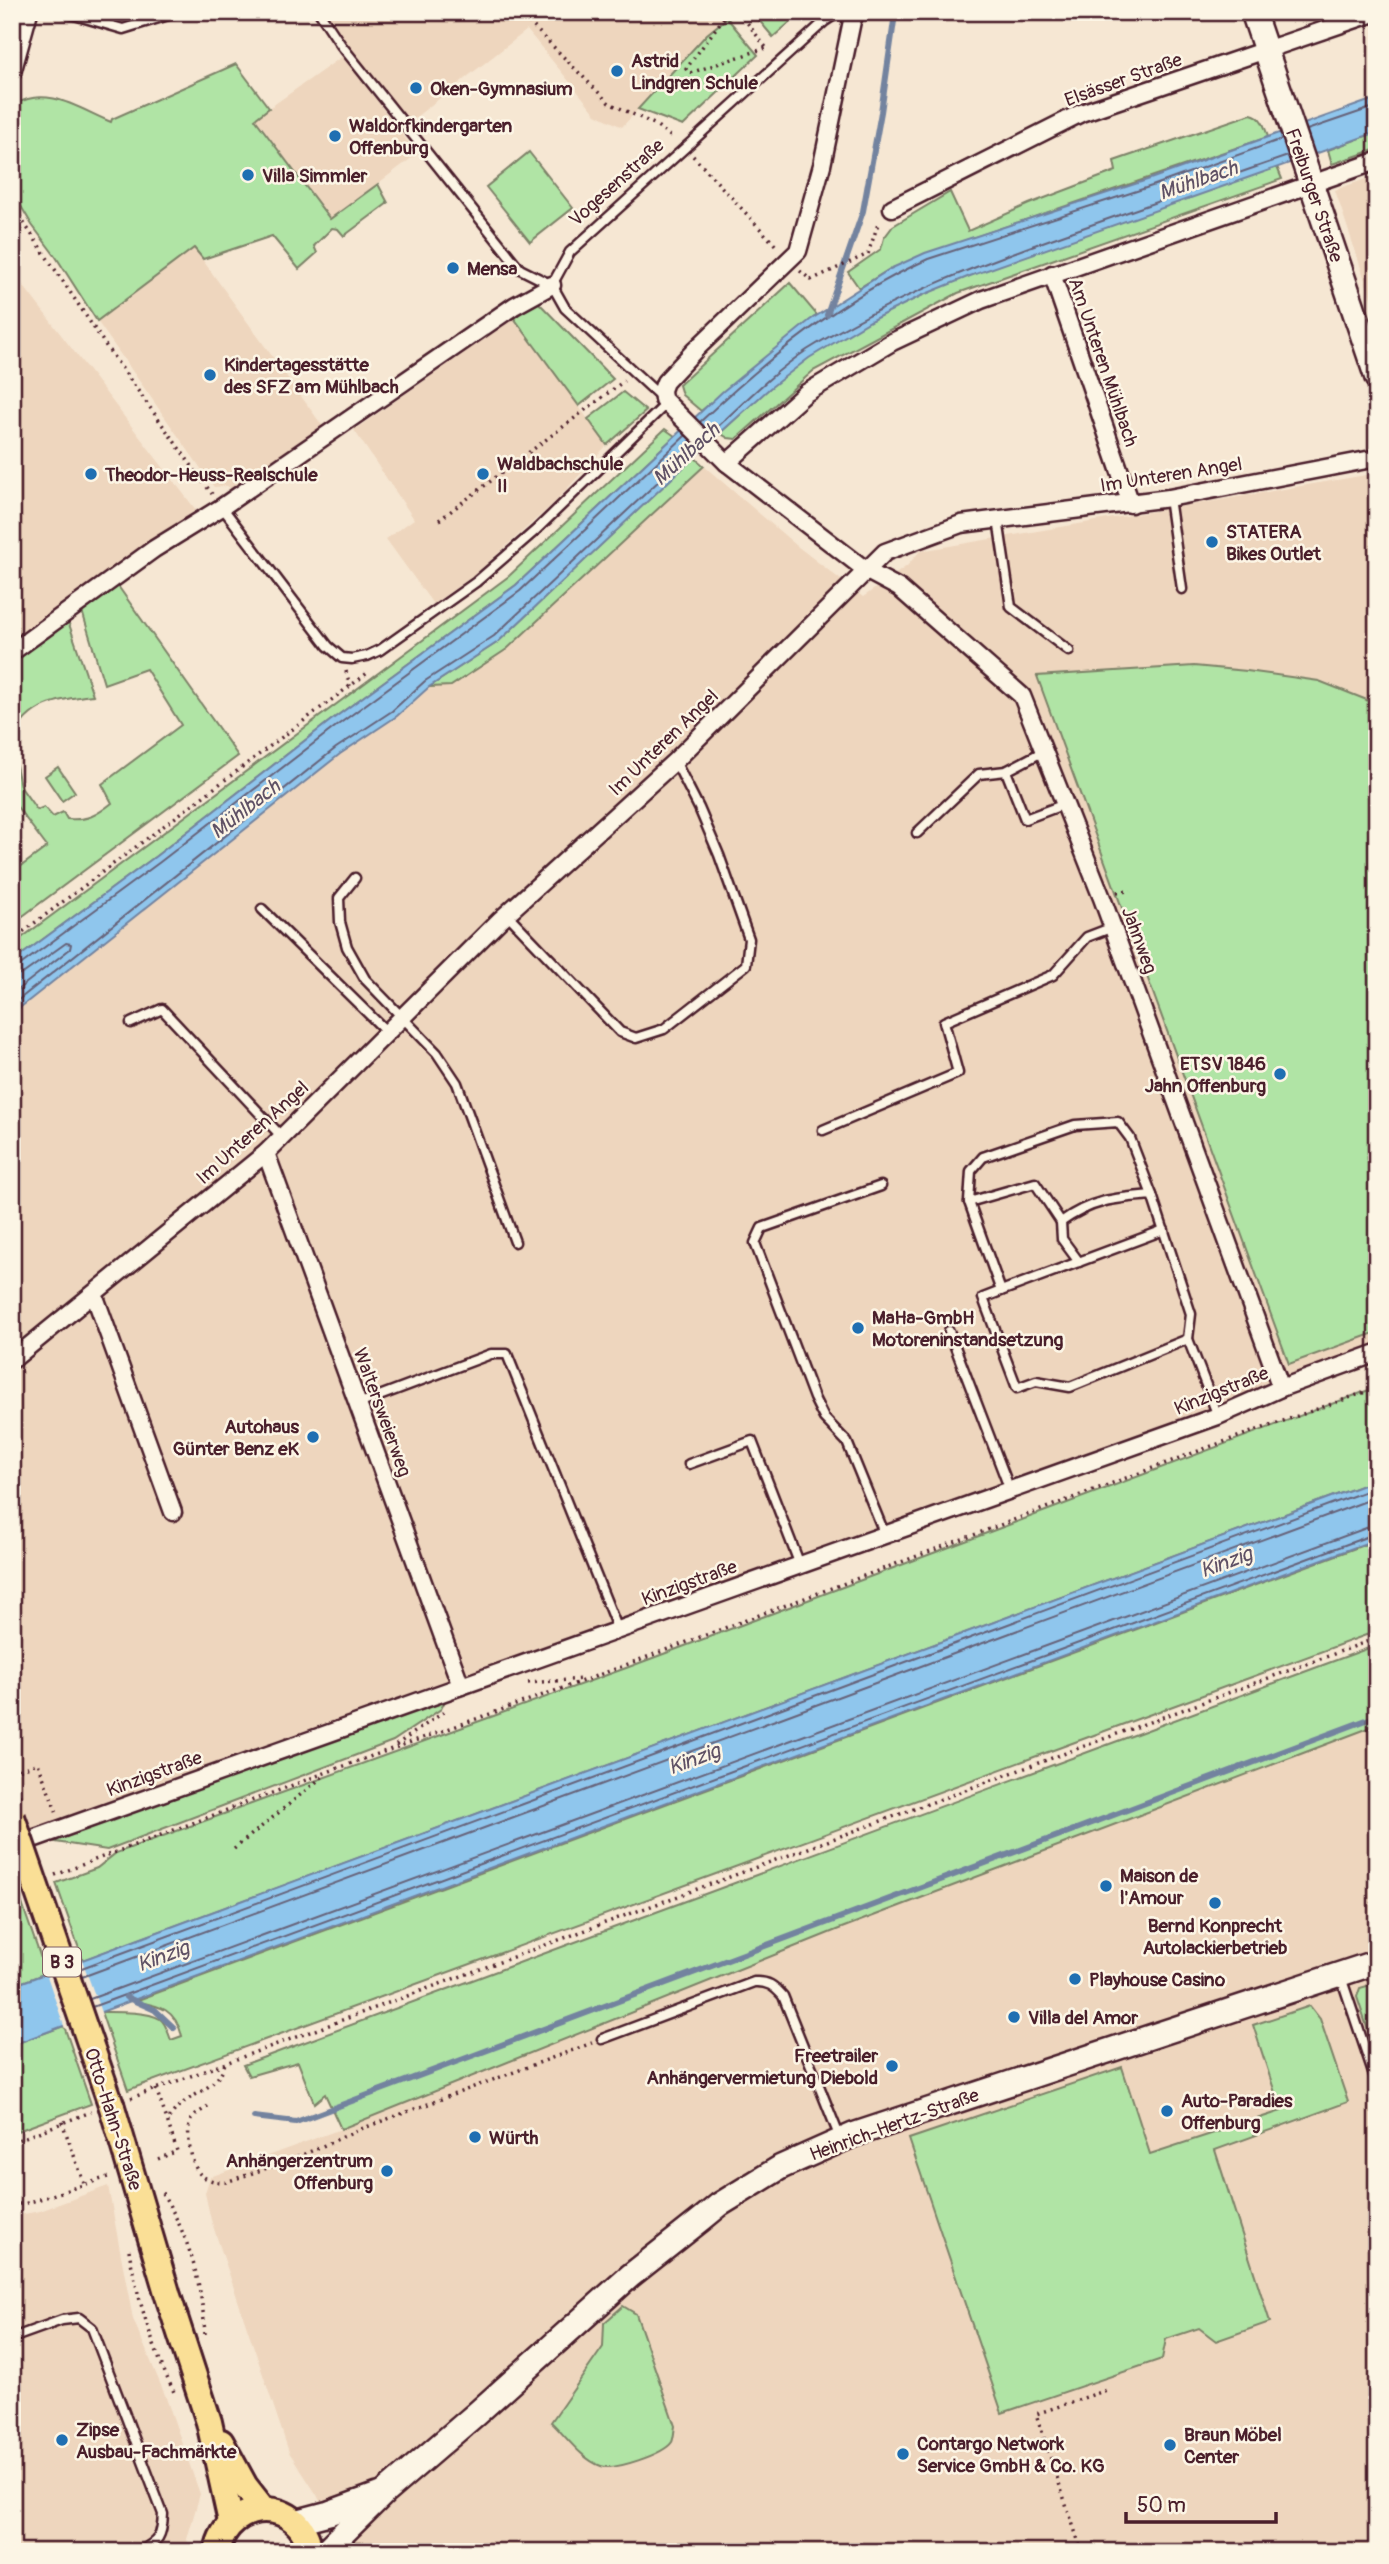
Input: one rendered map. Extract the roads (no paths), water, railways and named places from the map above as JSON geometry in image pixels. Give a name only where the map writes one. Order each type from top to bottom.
[{"type":"main road","name":"Otto-Hahn-Straße","points":[[12,1817],[117,2103],[168,2296],[209,2422],[231,2522]]},
{"type":"main road","name":"Otto-Hahn-Straße","points":[[209,2422],[245,2486],[263,2510]]},
{"type":"main road","points":[[217,2552],[219,2541],[231,2522],[251,2511],[263,2510],[274,2511],[295,2522],[305,2534],[310,2552]]},
{"type":"street","points":[[12,73],[29,12]]},
{"type":"street","points":[[856,12],[798,251],[695,350],[665,382],[662,390],[665,401],[721,458],[867,571]]},
{"type":"street","name":"Freiburger Straße","points":[[1253,12],[1377,379]]},
{"type":"street","name":"Elsässer Straße","points":[[892,208],[1081,113],[1377,12]]},
{"type":"street","name":"Am Unteren Mühlbach","points":[[721,458],[806,393],[892,342],[982,300],[1377,161]]},
{"type":"street","name":"Am Unteren Mühlbach","points":[[1052,274],[1131,504]]},
{"type":"street","points":[[12,652],[154,549],[222,508],[514,306],[552,285]]},
{"type":"street","name":"Im Unteren Angel","points":[[12,1360],[266,1153],[507,914],[675,761],[885,552],[961,524],[1169,498],[1377,458]]},
{"type":"street","name":"Jahnweg","points":[[867,571],[899,588],[1022,696],[1113,927],[1281,1388]]},
{"type":"street","name":"Waltersweierweg","points":[[266,1153],[461,1686]]},
{"type":"street","points":[[94,1294],[173,1512]]},
{"type":"street","name":"Kinzigstraße","points":[[12,1846],[1219,1416],[1281,1388],[1377,1353]]},
{"type":"street","name":"Heinrich-Hertz-Straße","points":[[324,2552],[384,2493],[630,2276],[719,2205],[781,2167],[841,2141],[1377,1962]]},
{"type":"street","name":"Heinrich-Hertz-Straße","points":[[295,2522],[330,2513],[384,2493]]},
{"type":"lane","points":[[64,12],[124,29],[178,12]]},
{"type":"lane","points":[[222,508],[328,646],[342,658],[352,660],[380,650],[476,582],[536,530],[665,401],[565,308],[552,285],[520,270],[372,86],[319,12]]},
{"type":"lane","name":"Vogesenstraße","points":[[552,285],[570,252],[825,21],[839,12]]},
{"type":"lane","points":[[1169,498],[1182,589]]},
{"type":"lane","points":[[998,519],[1011,607],[1069,651]]},
{"type":"lane","points":[[917,833],[979,774],[1006,771],[1044,751]]},
{"type":"lane","points":[[507,914],[620,1032],[636,1038],[664,1030],[746,965],[749,939],[714,844],[675,761]]},
{"type":"lane","points":[[1006,771],[1025,819],[1065,804]]},
{"type":"lane","points":[[355,878],[338,898],[340,922],[347,947],[365,979],[404,1016],[437,1053],[457,1083],[515,1242]]},
{"type":"lane","points":[[262,909],[387,1032]]},
{"type":"lane","points":[[823,1130],[958,1073],[944,1022],[1053,975],[1087,937],[1113,927]]},
{"type":"lane","points":[[131,1023],[162,1009],[282,1137]]},
{"type":"lane","points":[[1001,1290],[969,1202],[971,1171],[983,1157],[1075,1125],[1118,1122],[1130,1138],[1152,1195],[1191,1314],[1188,1339],[1219,1416]]},
{"type":"lane","points":[[969,1202],[1035,1183],[1061,1222],[1062,1239],[1079,1262]]},
{"type":"lane","points":[[881,1186],[762,1228],[755,1243],[814,1398],[824,1418],[847,1442],[885,1535]]},
{"type":"lane","points":[[1061,1222],[1082,1207],[1118,1197],[1152,1195]]},
{"type":"lane","points":[[1164,1230],[983,1298],[1017,1388],[1036,1381],[1070,1387],[1188,1339]]},
{"type":"lane","points":[[949,1331],[1010,1490]]},
{"type":"lane","points":[[358,1404],[491,1354],[508,1354],[618,1630]]},
{"type":"lane","points":[[689,1464],[752,1441],[800,1565]]},
{"type":"lane","points":[[1340,1975],[1377,2084]]},
{"type":"lane","points":[[601,2039],[754,1982],[764,1981],[774,1986],[783,1996],[841,2141]]},
{"type":"lane","points":[[12,2338],[62,2319],[79,2318],[92,2328],[163,2514],[162,2532],[154,2543],[139,2552]]},
{"type":"water","name":"Mühlbach","points":[[1377,98],[1377,132],[970,276],[872,320],[809,358],[770,388],[720,433],[498,642],[429,687],[397,716],[340,754],[12,1014],[12,962],[156,856],[330,721],[516,585],[722,392],[810,320],[890,269],[925,253],[1150,179]]},
{"type":"water","name":"Kinzig","points":[[1377,1480],[1377,1539],[12,2045],[12,1986]]},
{"type":"waterway","points":[[827,315],[863,211],[895,14]]},
{"type":"waterway","points":[[254,2117],[296,2122],[1377,1716]]},
{"type":"waterway","points":[[126,1997],[155,2010],[174,2028]]},
{"type":"place","name":"Astrid Lindgren Schule","points":[[617,71]]},
{"type":"place","name":"Oken-Gymnasium","points":[[416,88]]},
{"type":"place","name":"Waldorfkindergarten Offenburg","points":[[335,136]]},
{"type":"place","name":"Villa Simmler","points":[[248,175]]},
{"type":"place","name":"Mensa","points":[[453,268]]},
{"type":"place","name":"Kindertagesstätte des SFZ am Mühlbach","points":[[210,375]]},
{"type":"place","name":"Theodor-Heuss-Realschule","points":[[91,474]]},
{"type":"place","name":"Waldbachschule II","points":[[483,474]]},
{"type":"place","name":"STATERA Bikes Outlet","points":[[1212,542]]},
{"type":"place","name":"ETSV 1846 Jahn Offenburg","points":[[1280,1074]]},
{"type":"place","name":"MaHa-GmbH Motoreninstandsetzung","points":[[858,1328]]},
{"type":"place","name":"Autohaus Günter Benz eK","points":[[313,1437]]},
{"type":"place","name":"Maison de l'Amour","points":[[1106,1886]]},
{"type":"place","name":"Bernd Konprecht Autolackierbetrieb","points":[[1215,1903]]},
{"type":"place","name":"Playhouse Casino","points":[[1075,1979]]},
{"type":"place","name":"Villa del Amor","points":[[1014,2017]]},
{"type":"place","name":"Freetrailer Anhängervermietung Diebold","points":[[892,2066]]},
{"type":"place","name":"Auto-Paradies Offenburg","points":[[1167,2111]]},
{"type":"place","name":"Würth","points":[[475,2137]]},
{"type":"place","name":"Anhängerzentrum Offenburg","points":[[387,2171]]},
{"type":"place","name":"Zipse Ausbau-Fachmärkte","points":[[62,2440]]},
{"type":"place","name":"Braun Möbel Center","points":[[1170,2445]]},
{"type":"place","name":"Contargo Network Service GmbH & Co. KG","points":[[903,2454]]}]
